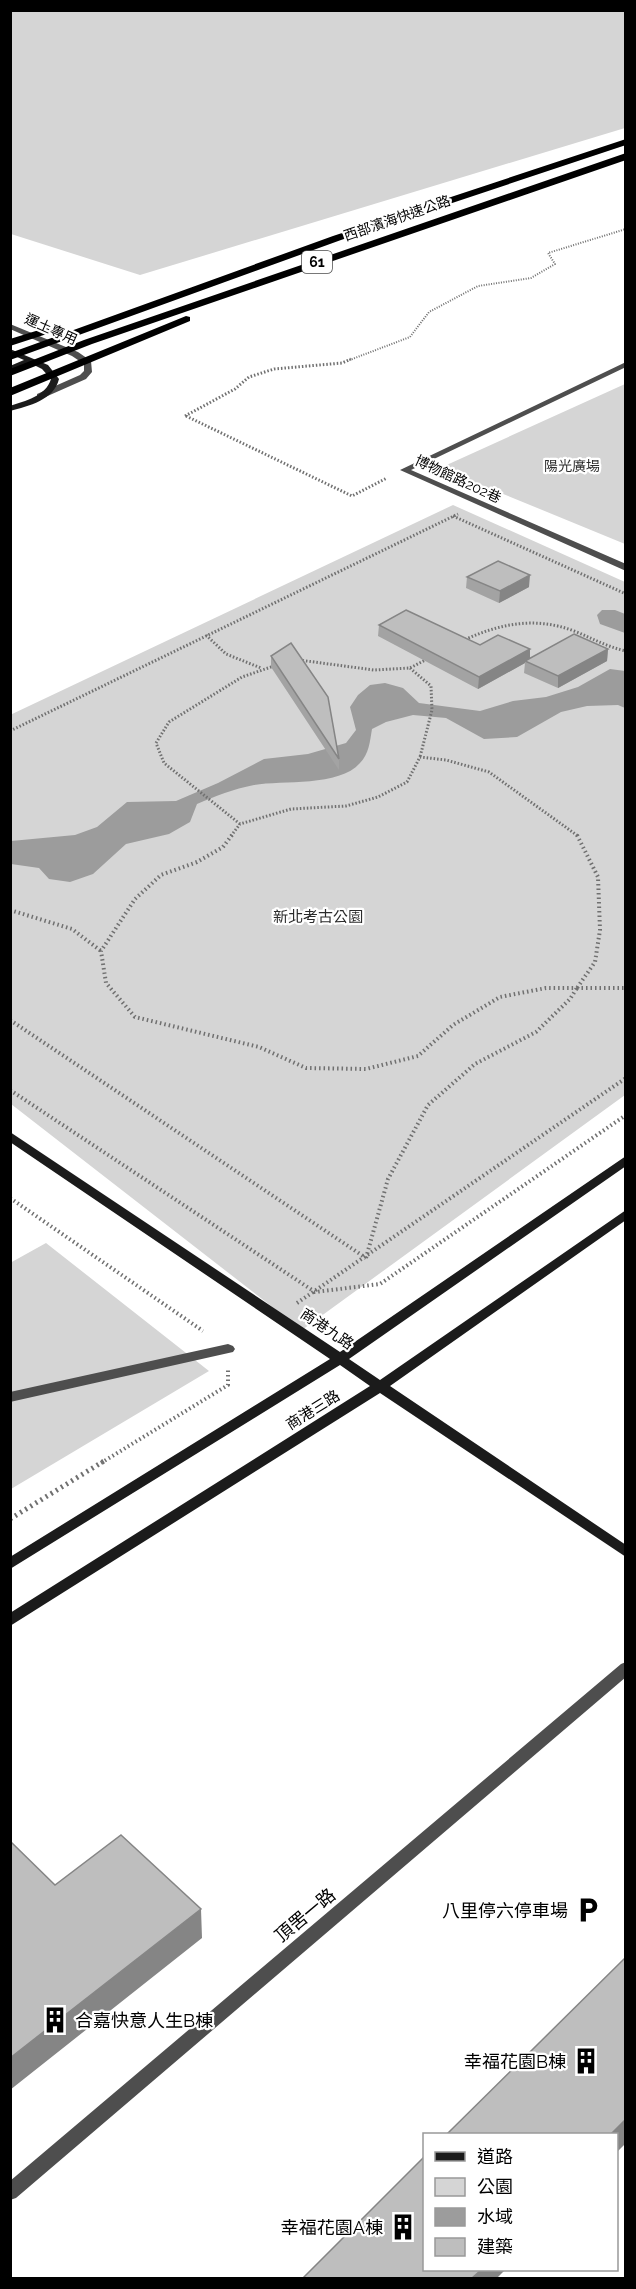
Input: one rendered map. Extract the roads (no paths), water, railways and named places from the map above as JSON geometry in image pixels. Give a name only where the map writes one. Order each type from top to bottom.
[{"type":"highway","name":"西部濱海快速公路","points":[[10,357],[337,238],[626,142]]},
{"type":"highway","name":"西部濱海快速公路","points":[[10,373],[88,342],[626,156]]},
{"type":"highway","points":[[10,343],[337,238]]},
{"type":"highway","points":[[10,393],[357,248]]},
{"type":"street","name":"運土專用","points":[[10,326],[75,354],[88,363],[88,372],[83,377],[40,396]]},
{"type":"street","points":[[10,351],[45,367],[55,375],[55,384],[40,396],[10,409]]},
{"type":"street","points":[[10,362],[28,358]]},
{"type":"street","points":[[10,369],[28,358]]},
{"type":"street","name":"博物館路202巷","points":[[626,364],[404,470],[626,568]]},
{"type":"street","name":"商港九路","points":[[10,1136],[382,1385],[626,1552]]},
{"type":"street","name":"商港三路","points":[[10,1564],[341,1358],[626,1160]]},
{"type":"street","name":"商港三路","points":[[10,1621],[382,1385],[626,1214]]},
{"type":"street","points":[[10,1397],[228,1349]]},
{"type":"street","name":"頂罟一路","points":[[10,2192],[626,1668]]},
{"type":"water","points":[[602,610],[615,610],[625,614],[625,633],[600,624],[597,615]]},
{"type":"water","points":[[610,669],[625,671],[625,708],[618,705],[587,706],[561,712],[517,737],[484,739],[446,718],[413,715],[386,722],[372,729],[365,756],[351,771],[325,779],[254,785],[211,798],[197,804],[190,822],[169,834],[126,844],[93,874],[70,882],[49,879],[39,868],[11,864],[11,841],[75,835],[97,827],[127,802],[176,801],[218,783],[264,759],[308,754],[346,743],[356,730],[350,707],[358,695],[370,685],[385,683],[403,688],[419,703],[480,711],[513,701],[546,697],[578,687]]},
{"type":"place","name":"八里停六停車場","points":[[588,1910]]},
{"type":"place","name":"合嘉快意人生B棟","points":[[55,2020]]},
{"type":"place","name":"幸福花園B棟","points":[[586,2061]]},
{"type":"place","name":"幸福花園A棟","points":[[403,2227]]},
{"type":"park label","name":"陽光廣場","points":[[572,466]]},
{"type":"park label","name":"新北考古公園","points":[[318,917]]}]
